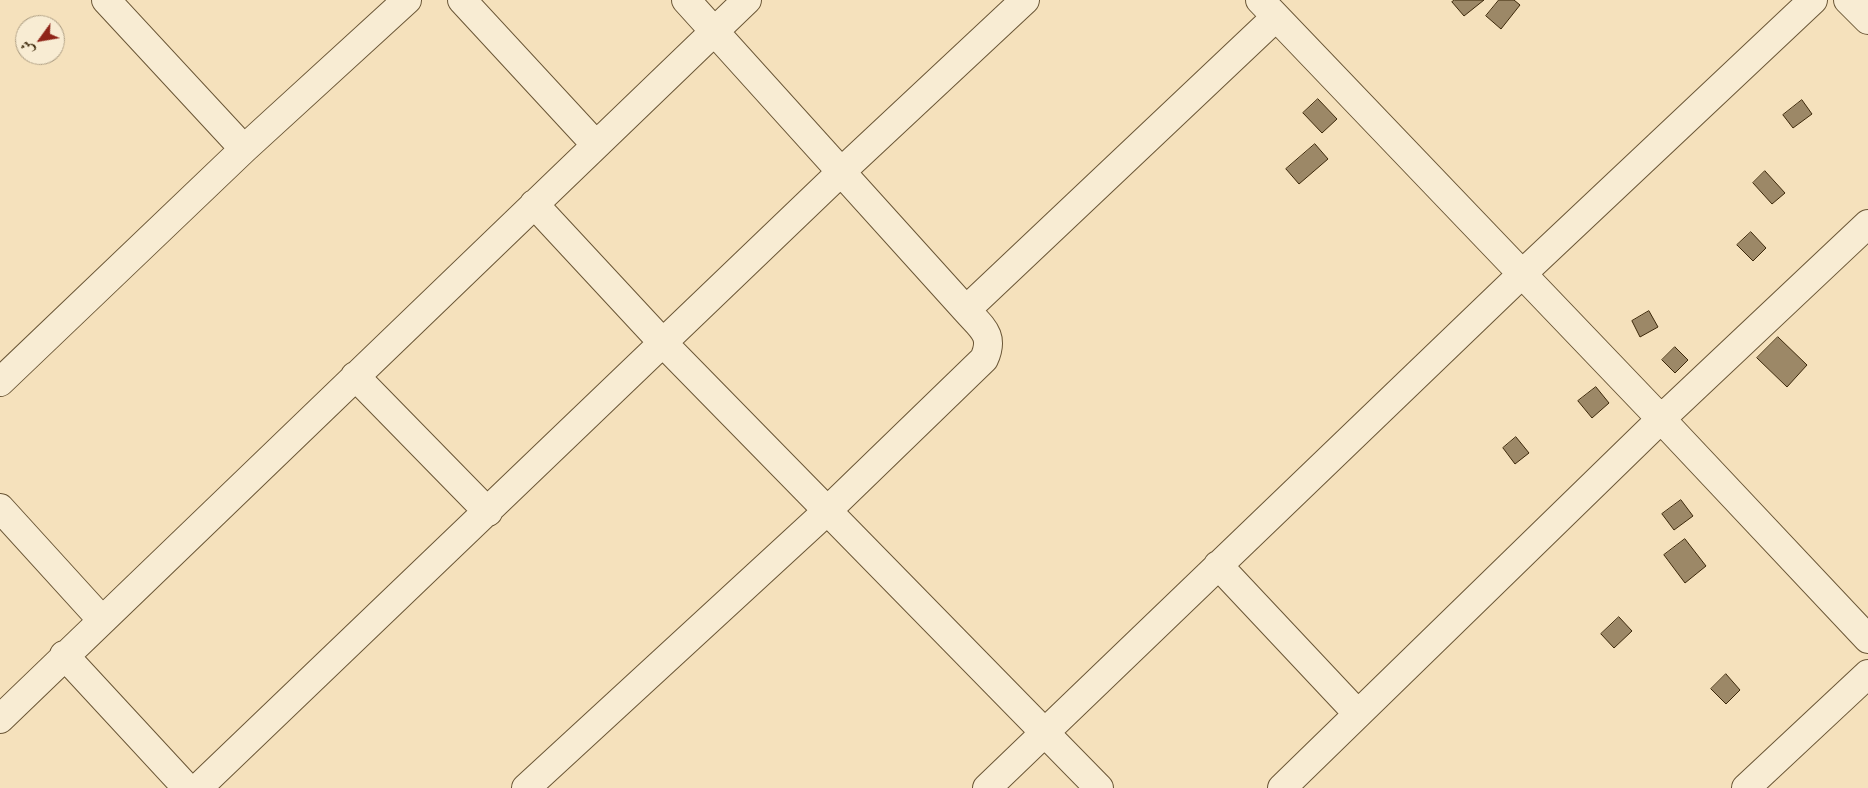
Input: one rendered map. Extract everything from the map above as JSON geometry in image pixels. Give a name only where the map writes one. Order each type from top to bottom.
[{"type":"street","points":[[106,0],[244,149]]},
{"type":"street","points":[[0,382],[244,149],[407,0]]},
{"type":"street","points":[[462,0],[596,145]]},
{"type":"street","points":[[526,788],[826,512],[984,360],[989,347],[988,335],[686,0]]},
{"type":"street","points":[[0,719],[101,619],[746,0]]},
{"type":"street","points":[[198,788],[664,344],[842,171],[1025,0]]},
{"type":"street","points":[[987,788],[1522,274],[1813,0]]},
{"type":"street","points":[[1848,0],[1868,20]]},
{"type":"street","points":[[966,310],[1268,9],[1868,638]]},
{"type":"street","points":[[534,204],[664,344],[826,512],[1099,788]]},
{"type":"street","points":[[1282,788],[1661,419],[1868,224]]},
{"type":"street","points":[[354,376],[488,512]]},
{"type":"street","points":[[0,508],[101,619]]},
{"type":"street","points":[[1218,565],[1358,714]]},
{"type":"street","points":[[64,655],[187,788]]},
{"type":"street","points":[[1746,788],[1868,674]]},
{"type":"building","points":[[1455,0],[1484,0],[1464,16],[1452,2]]},
{"type":"building","points":[[1499,0],[1514,0],[1520,5],[1501,29],[1486,16]]},
{"type":"building","points":[[1318,99],[1337,119],[1322,133],[1303,113]]},
{"type":"building","points":[[1802,100],[1812,114],[1793,128],[1783,115]]},
{"type":"building","points":[[1315,144],[1328,159],[1299,184],[1286,169]]},
{"type":"building","points":[[1765,171],[1785,193],[1772,204],[1753,183]]},
{"type":"building","points":[[1751,232],[1766,248],[1753,261],[1737,245]]},
{"type":"building","points":[[1649,311],[1658,327],[1640,337],[1632,321]]},
{"type":"building","points":[[1778,337],[1807,365],[1787,387],[1757,358]]},
{"type":"building","points":[[1675,347],[1688,360],[1675,373],[1662,360]]},
{"type":"building","points":[[1596,387],[1609,403],[1592,418],[1578,401]]},
{"type":"building","points":[[1516,437],[1529,453],[1515,464],[1503,448]]},
{"type":"building","points":[[1681,500],[1693,516],[1674,530],[1662,514]]},
{"type":"building","points":[[1685,539],[1706,566],[1685,583],[1664,555]]},
{"type":"building","points":[[1619,617],[1632,631],[1614,648],[1601,634]]},
{"type":"building","points":[[1726,674],[1740,690],[1726,704],[1711,689]]}]
